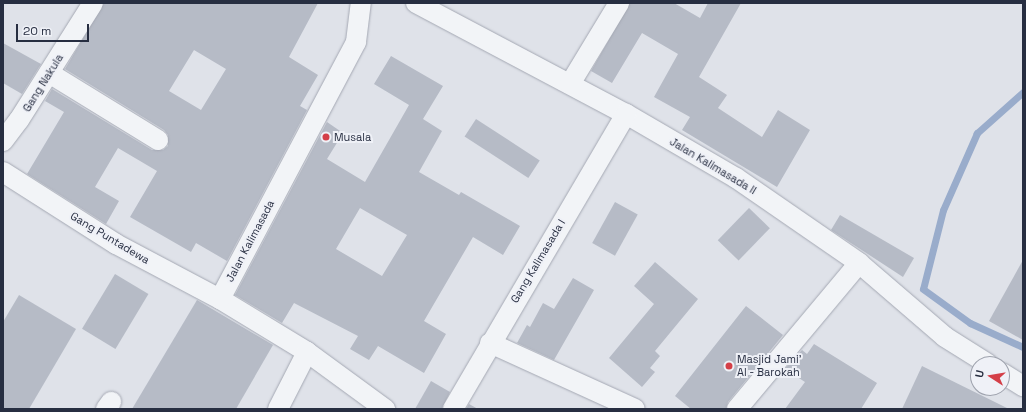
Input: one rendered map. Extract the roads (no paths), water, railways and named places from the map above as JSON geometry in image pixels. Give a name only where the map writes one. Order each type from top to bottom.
[{"type":"street","name":"Gang Nakula","points":[[3,141],[49,73],[93,3]]},
{"type":"street","name":"Jalan Kalimasada","points":[[220,299],[356,42],[361,3]]},
{"type":"street","name":"Jalan Kalimasada II","points":[[416,3],[626,114],[736,178],[859,263],[945,337],[975,356]]},
{"type":"street","points":[[570,84],[619,3]]},
{"type":"street","points":[[49,73],[158,140]]},
{"type":"street","name":"Gang Kalimasada I","points":[[453,409],[490,342],[626,114]]},
{"type":"street","name":"Gang Puntadewa","points":[[3,172],[116,244],[220,299]]},
{"type":"street","points":[[737,409],[859,263]]},
{"type":"street","points":[[220,299],[307,352],[385,409]]},
{"type":"street","points":[[490,342],[635,409]]},
{"type":"street","points":[[278,409],[307,352]]},
{"type":"street","points":[[1010,378],[1023,386]]},
{"type":"waterway","points":[[1023,92],[977,133],[943,210],[923,289],[970,323],[1023,347]]},
{"type":"place","name":"Musala","points":[[326,137]]},
{"type":"place","name":"Masjid Jami' Al - Barokah","points":[[729,366]]}]
